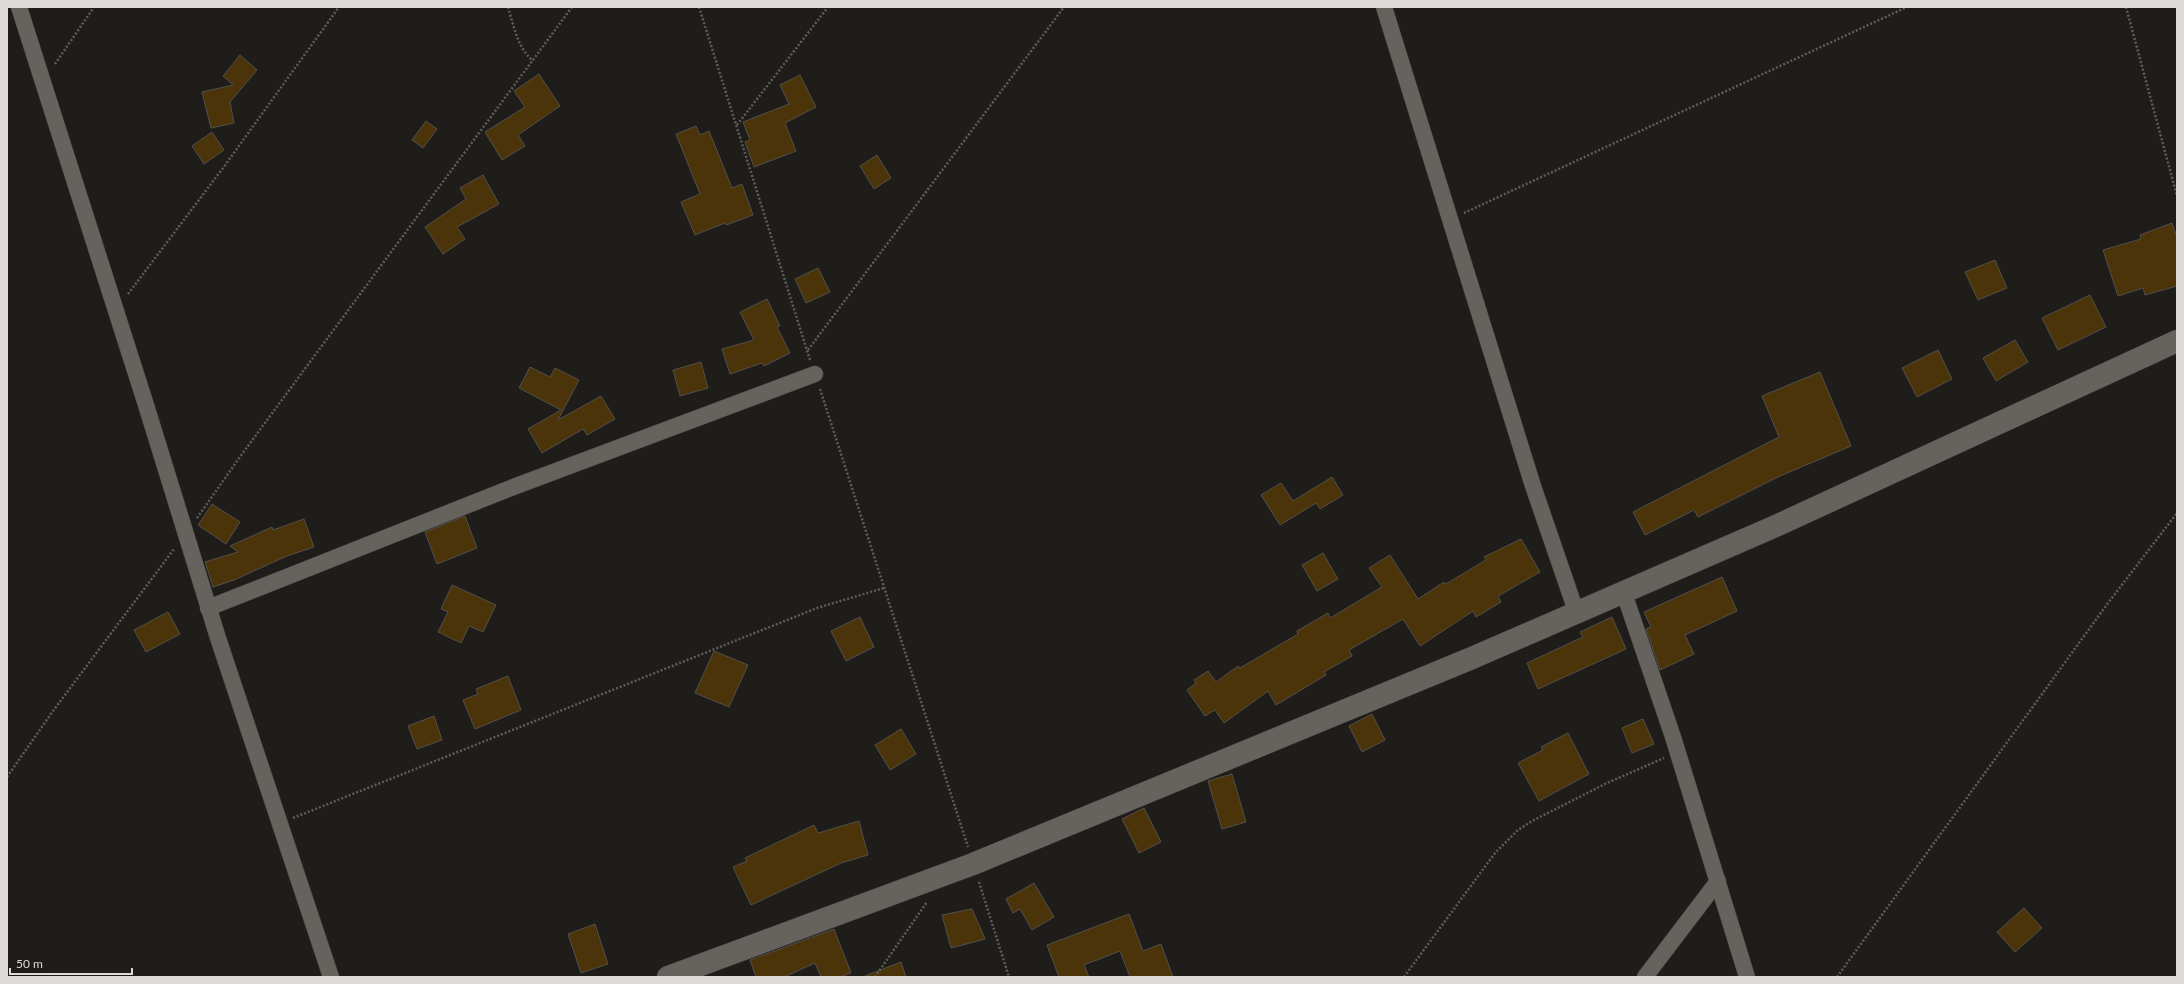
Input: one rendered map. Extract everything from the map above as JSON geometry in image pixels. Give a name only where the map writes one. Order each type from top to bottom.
[{"type":"main road","points":[[668,977],[973,864],[1577,614],[2177,341]]},
{"type":"street","points":[[18,7],[116,311],[208,608],[250,738],[331,977]]},
{"type":"street","points":[[1384,7],[1533,486],[1577,614]]},
{"type":"street","points":[[208,608],[530,480],[815,374]]},
{"type":"street","points":[[1624,593],[1678,751],[1747,977]]},
{"type":"street","points":[[1645,977],[1718,881]]},
{"type":"path","points":[[43,81],[94,7]]},
{"type":"path","points":[[116,311],[223,168],[339,7]]},
{"type":"path","points":[[508,7],[519,44],[525,54],[533,61]]},
{"type":"path","points":[[7,777],[67,692],[186,534],[242,454],[572,7]]},
{"type":"path","points":[[699,7],[807,351],[1009,977]]},
{"type":"path","points":[[737,126],[828,7]]},
{"type":"path","points":[[807,351],[1064,7]]},
{"type":"path","points":[[1450,219],[1907,7]]},
{"type":"path","points":[[2126,7],[2177,196]]},
{"type":"path","points":[[1837,977],[2108,603],[2177,513]]},
{"type":"path","points":[[280,824],[810,611],[884,588]]},
{"type":"path","points":[[1404,977],[1495,853],[1518,830],[1532,821],[1594,790],[1678,751]]},
{"type":"path","points":[[875,977],[928,899]]},
{"type":"building","points":[[240,55],[257,70],[230,102],[234,123],[211,128],[202,92],[233,85],[223,76]]},
{"type":"building","points":[[539,74],[560,106],[518,135],[525,146],[502,160],[485,132],[525,107],[514,91]]},
{"type":"building","points":[[800,75],[816,107],[785,123],[796,151],[754,167],[745,142],[750,140],[743,122],[789,104],[780,85]]},
{"type":"building","points":[[426,121],[437,129],[423,148],[412,140]]},
{"type":"building","points":[[696,126],[700,135],[709,131],[732,188],[742,184],[753,215],[726,225],[725,223],[695,235],[681,202],[700,194],[676,134]]},
{"type":"building","points":[[212,132],[224,150],[204,164],[192,146]]},
{"type":"building","points":[[877,155],[891,178],[874,189],[860,166]]},
{"type":"building","points":[[483,175],[499,204],[457,227],[465,239],[443,254],[425,227],[466,199],[460,188]]},
{"type":"building","points":[[2172,223],[2177,237],[2177,286],[2145,295],[2143,288],[2118,296],[2103,250],[2141,239],[2140,235]]},
{"type":"building","points":[[1995,260],[2007,288],[1978,300],[1965,272]]},
{"type":"building","points":[[818,268],[830,292],[806,303],[795,279]]},
{"type":"building","points":[[2090,295],[2106,327],[2058,350],[2042,318]]},
{"type":"building","points":[[767,299],[780,326],[777,327],[790,353],[764,366],[762,363],[730,374],[722,349],[754,340],[740,312]]},
{"type":"building","points":[[2015,340],[2028,362],[1996,381],[1983,358]]},
{"type":"building","points":[[1938,350],[1952,379],[1917,397],[1902,368]]},
{"type":"building","points":[[701,362],[708,388],[680,396],[673,370]]},
{"type":"building","points":[[530,367],[550,377],[555,368],[579,380],[558,420],[601,396],[615,419],[587,435],[583,429],[542,453],[528,429],[561,410],[519,388]]},
{"type":"building","points":[[1820,372],[1851,446],[1780,476],[1698,517],[1694,510],[1645,535],[1633,512],[1779,437],[1762,396]]},
{"type":"building","points":[[1332,477],[1343,495],[1320,509],[1316,503],[1280,525],[1261,495],[1281,483],[1293,501]]},
{"type":"building","points":[[212,504],[240,522],[226,544],[198,525]]},
{"type":"building","points":[[465,516],[477,548],[437,564],[425,532]]},
{"type":"building","points":[[304,519],[314,547],[287,556],[234,580],[213,587],[205,562],[238,552],[230,546],[272,527],[273,530]]},
{"type":"building","points":[[1521,539],[1540,572],[1498,596],[1501,602],[1476,617],[1473,611],[1420,646],[1403,619],[1349,650],[1352,656],[1324,672],[1326,675],[1276,705],[1268,691],[1224,723],[1215,710],[1205,716],[1187,690],[1196,683],[1194,680],[1208,671],[1216,682],[1238,666],[1240,668],[1298,634],[1297,631],[1328,613],[1330,618],[1382,587],[1369,568],[1390,555],[1418,599],[1444,582],[1446,584],[1486,560],[1484,557]]},
{"type":"building","points":[[1323,553],[1338,579],[1317,591],[1302,565]]},
{"type":"building","points":[[1722,577],[1737,611],[1685,635],[1694,654],[1660,670],[1646,629],[1651,627],[1644,612]]},
{"type":"building","points":[[452,585],[496,605],[483,632],[469,626],[461,643],[438,632],[448,612],[441,609]]},
{"type":"building","points":[[168,612],[180,634],[146,652],[134,630]]},
{"type":"building","points":[[860,617],[874,647],[846,661],[831,631]]},
{"type":"building","points":[[1612,617],[1626,649],[1538,689],[1527,663],[1583,637],[1580,632]]},
{"type":"building","points":[[714,651],[748,665],[729,707],[695,693]]},
{"type":"building","points":[[508,676],[521,710],[475,729],[463,700],[478,694],[476,689]]},
{"type":"building","points":[[1372,714],[1385,740],[1362,752],[1349,726]]},
{"type":"building","points":[[434,716],[442,740],[417,749],[408,726]]},
{"type":"building","points":[[1643,719],[1654,744],[1632,753],[1622,728]]},
{"type":"building","points":[[901,729],[916,754],[890,770],[875,745]]},
{"type":"building","points":[[1568,733],[1589,774],[1539,801],[1518,763],[1543,750],[1541,747]]},
{"type":"building","points":[[1232,774],[1246,822],[1222,829],[1208,781]]},
{"type":"building","points":[[1144,808],[1161,842],[1139,853],[1122,819]]},
{"type":"building","points":[[859,821],[868,855],[841,863],[751,905],[733,867],[747,861],[745,858],[814,825],[818,833]]},
{"type":"building","points":[[1034,883],[1054,917],[1032,930],[1020,909],[1013,913],[1006,899]]},
{"type":"building","points":[[2024,908],[2042,928],[2015,952],[1997,932]]},
{"type":"building","points":[[972,909],[985,939],[951,948],[942,915]]},
{"type":"building","points":[[1129,914],[1143,951],[1161,944],[1173,977],[1130,977],[1120,951],[1084,965],[1089,977],[1059,977],[1047,945]]},
{"type":"building","points":[[595,924],[608,964],[581,973],[568,934]]},
{"type":"building","points":[[834,929],[851,973],[840,977],[821,977],[815,963],[784,977],[756,977],[750,960]]},
{"type":"building","points":[[901,962],[906,977],[865,977],[865,976]]}]
